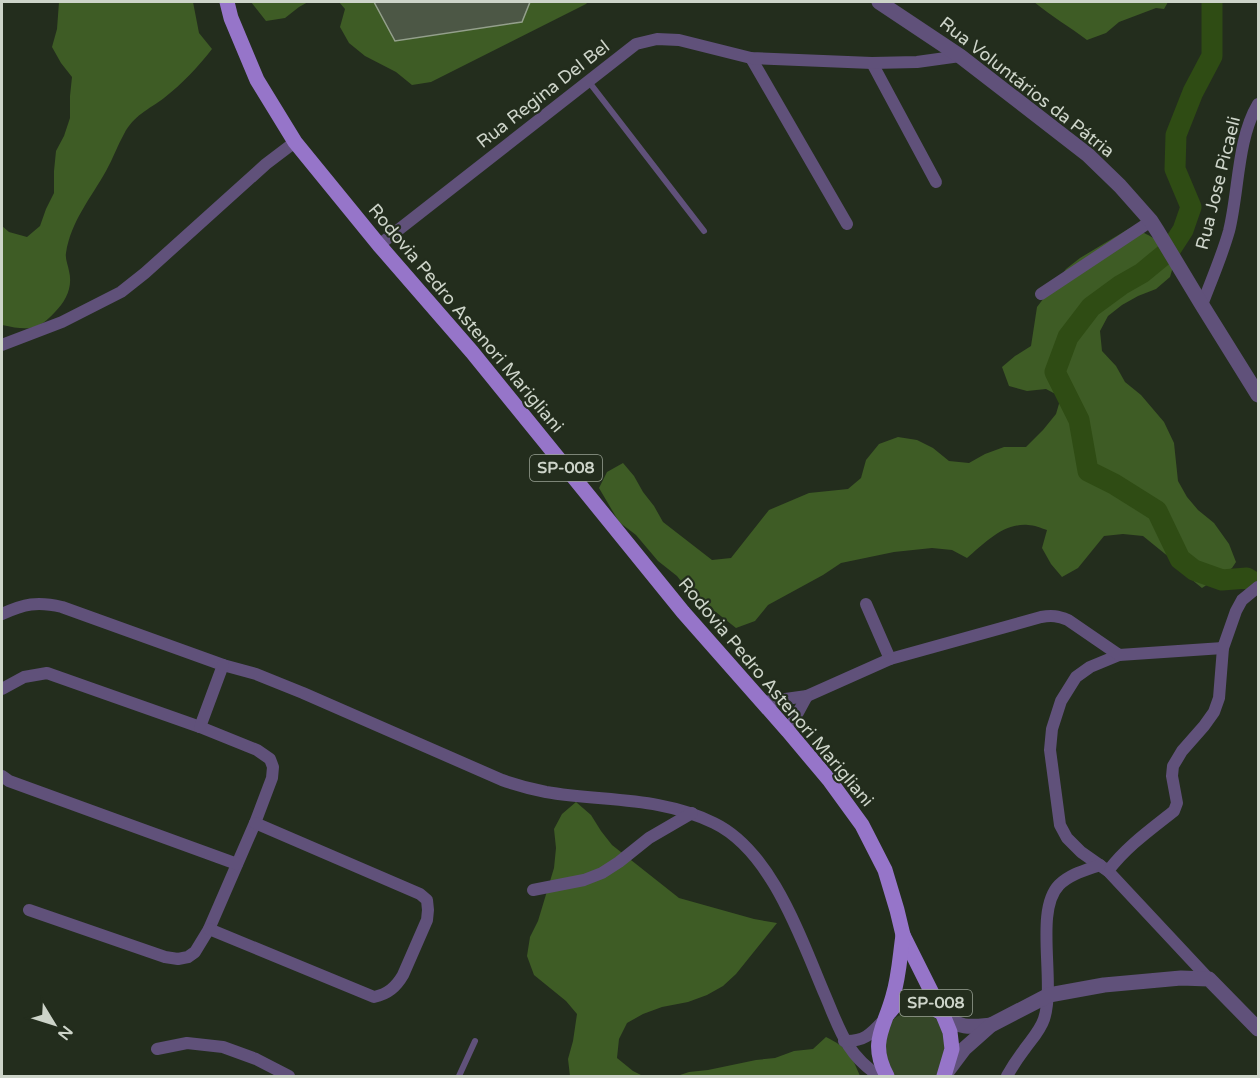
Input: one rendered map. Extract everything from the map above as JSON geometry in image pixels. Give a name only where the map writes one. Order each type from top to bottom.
[{"type":"main road","name":"Rodovia Pedro Astenori Marigliani","points":[[227,2],[231,18],[257,80],[295,142],[379,245],[472,352],[683,612],[764,702],[830,781],[862,825],[885,870],[903,935],[950,1032],[950,1056],[944,1076]]},
{"type":"main road","name":"Rodovia Pedro Astenori Marigliani","points":[[887,1077],[880,1059],[878,1038],[893,996],[903,935]]},
{"type":"main road","points":[[884,1020],[892,1008],[903,1001],[916,999],[928,1002],[943,1015]]},
{"type":"street","name":"Rua Voluntários da Pátria","points":[[879,2],[960,56],[1088,155],[1120,186],[1154,226],[1258,395]]},
{"type":"street","name":"Rua Regina Del Bel","points":[[379,245],[636,44],[657,39],[679,40],[751,58],[872,63],[917,62],[960,56]]},
{"type":"street","points":[[751,58],[847,224]]},
{"type":"street","points":[[872,63],[936,182]]},
{"type":"street","name":"Rua Jose Picaeli","points":[[1202,305],[1229,231],[1248,124],[1258,104]]},
{"type":"street","points":[[2,345],[62,322],[121,292],[266,164],[295,142]]},
{"type":"street","points":[[1041,294],[1154,226]]},
{"type":"street","points":[[1007,1077],[1039,1031],[1044,1019],[1048,995],[1047,908],[1052,894],[1060,884],[1071,877],[1104,868],[1177,807],[1172,776],[1173,766],[1182,751],[1214,712],[1219,698],[1223,648],[1236,611],[1242,600],[1258,587]]},
{"type":"street","points":[[2,614],[31,603],[47,603],[62,607],[223,665],[256,674],[502,780],[548,792],[652,803],[692,813],[717,824],[757,857],[773,881],[801,938],[844,1041],[859,1061],[879,1077]]},
{"type":"street","points":[[866,604],[890,659]]},
{"type":"street","points":[[764,702],[807,696],[890,659],[1052,615],[1068,620],[1119,655]]},
{"type":"street","points":[[1223,648],[1119,655],[1090,667],[1076,677],[1061,701],[1052,729],[1050,750],[1059,825],[1067,838],[1081,852],[1104,868],[1258,1029]]},
{"type":"street","points":[[200,727],[223,665]]},
{"type":"street","points":[[2,689],[24,677],[46,673],[200,727],[257,750],[270,759],[273,766],[272,778],[255,823],[209,929],[195,952],[188,957],[178,960],[153,953],[29,910]]},
{"type":"street","points":[[788,731],[807,696]]},
{"type":"street","points":[[2,776],[9,781],[237,864]]},
{"type":"street","points":[[533,890],[584,880],[602,873],[650,838],[692,813]]},
{"type":"street","points":[[209,929],[374,997],[392,990],[403,975],[426,920],[427,900],[420,894],[255,823]]},
{"type":"street","points":[[944,1076],[964,1049],[991,1025],[1048,995],[1104,985],[1181,978],[1209,979]]},
{"type":"street","points":[[943,1015],[962,1026],[991,1025]]},
{"type":"street","points":[[844,1041],[862,1039],[871,1034],[884,1020]]},
{"type":"street","points":[[157,1049],[187,1043],[223,1047],[256,1059],[289,1077]]},
{"type":"lane","points":[[589,81],[704,231]]},
{"type":"lane","points":[[459,1077],[475,1041]]},
{"type":"green space","points":[[59,2],[193,2],[199,33],[212,49],[177,87],[137,117],[128,127],[72,230],[66,253],[70,283],[65,298],[49,319],[31,328],[18,328],[2,325],[2,226],[9,232],[27,237],[40,226],[54,193],[56,151],[70,118],[72,77],[52,47],[57,29]]},
{"type":"green space","points":[[251,2],[308,2],[285,18],[266,21]]},
{"type":"green space","points":[[339,2],[377,2],[387,17],[433,31],[486,2],[588,2],[431,82],[412,85],[396,72],[365,56],[349,43],[340,27],[345,9]]},
{"type":"green space","points":[[1034,2],[1168,2],[1164,9],[1156,8],[1119,22],[1106,33],[1087,40]]},
{"type":"green space","points":[[1130,228],[1156,240],[1175,260],[1170,277],[1156,289],[1122,305],[1108,316],[1100,331],[1102,351],[1116,366],[1125,382],[1141,395],[1164,422],[1174,443],[1178,481],[1187,497],[1214,523],[1229,544],[1236,562],[1232,568],[1202,588],[1143,536],[1123,534],[1104,536],[1078,568],[1062,577],[1042,548],[1047,530],[1019,525],[995,535],[967,558],[952,550],[932,548],[894,552],[841,563],[768,605],[755,621],[736,628],[688,590],[677,576],[658,561],[636,535],[619,522],[599,488],[607,472],[623,463],[634,476],[663,522],[712,560],[731,558],[769,510],[809,493],[848,489],[861,478],[866,460],[879,444],[898,437],[917,440],[933,448],[949,461],[969,463],[1004,447],[1026,447],[1056,414],[1061,397],[1046,389],[1027,391],[1009,386],[1002,367],[1031,346],[1037,307],[1066,269]]},
{"type":"green space","points":[[576,802],[591,815],[612,845],[679,898],[754,919],[777,923],[736,974],[723,986],[688,1002],[662,1007],[643,1014],[627,1023],[619,1039],[617,1058],[643,1076],[570,1076],[568,1059],[577,1014],[566,1001],[534,975],[527,956],[530,937],[538,921],[554,868],[556,848],[554,829],[562,814]]},
{"type":"green space","points":[[915,1011],[935,1018],[949,1035],[939,1074],[935,1076],[894,1076],[885,1067],[881,1034],[895,1018]]},
{"type":"green space","points":[[826,1037],[848,1052],[860,1076],[677,1076],[813,1049]]},
{"type":"building","points":[[374,2],[530,2],[522,22],[395,41]]},
{"type":"waterway","points":[[1212,2],[1212,56],[1193,92],[1176,135],[1175,169],[1191,207],[1183,230],[1170,250],[1142,273],[1091,307],[1068,337],[1055,372],[1079,420],[1088,471],[1157,511],[1180,559],[1194,570],[1222,580],[1247,578],[1258,585]]}]
